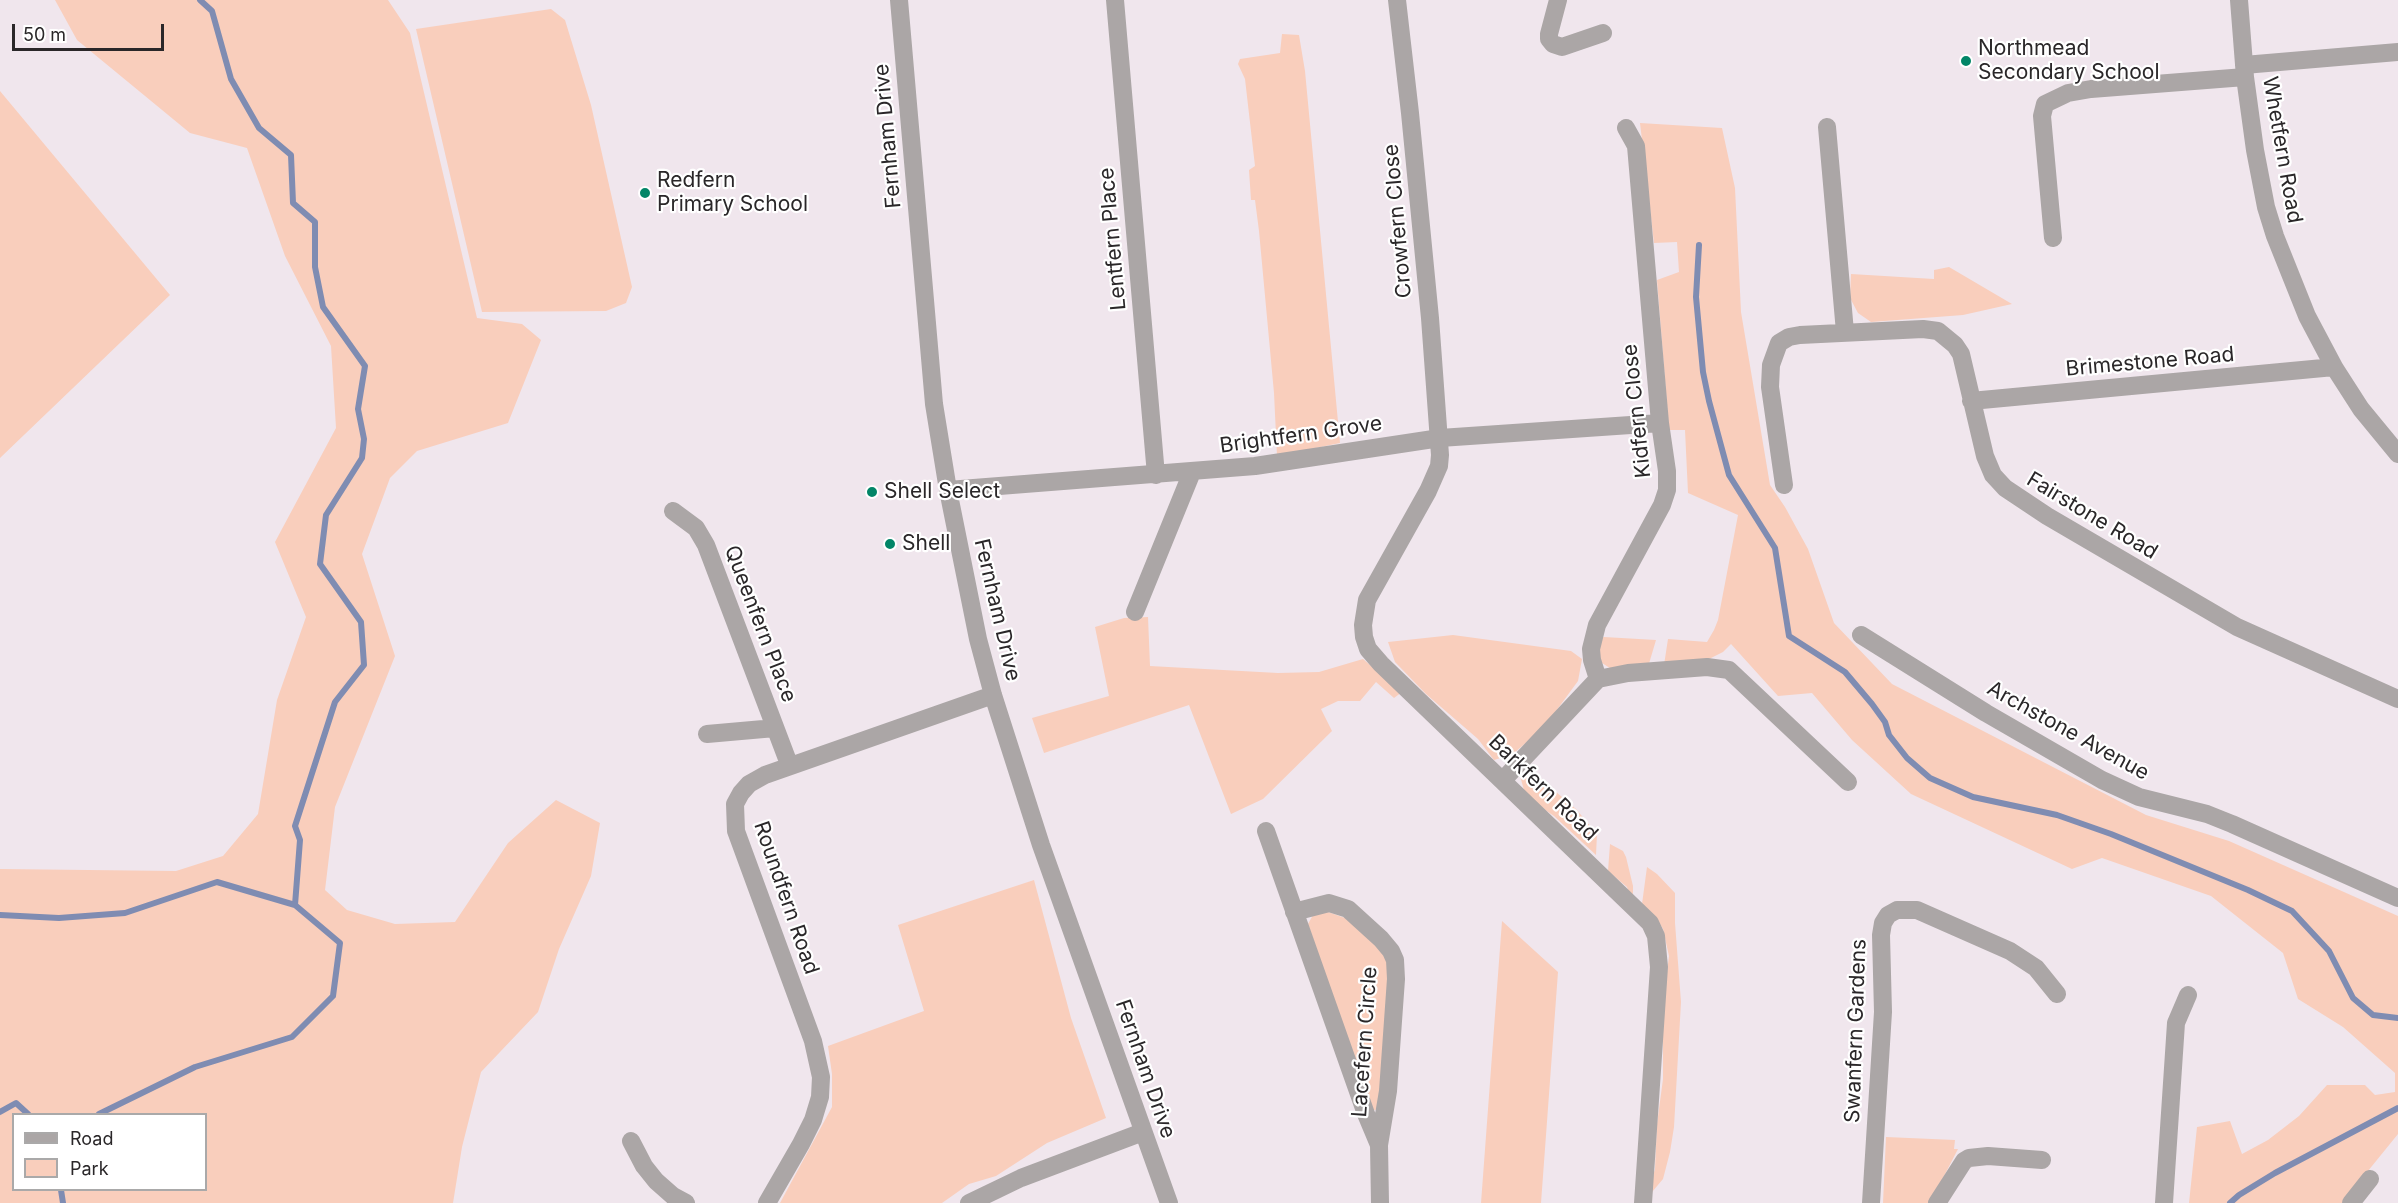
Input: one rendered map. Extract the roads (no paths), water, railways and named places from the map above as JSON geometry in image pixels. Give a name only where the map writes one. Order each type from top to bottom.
[{"type":"street","name":"Fernham Drive","points":[[899,0],[934,404],[948,490],[978,639],[993,695],[1041,845],[1169,1203]]},
{"type":"street","name":"Lentfern Place","points":[[1115,0],[1156,475]]},
{"type":"street","name":"Crowfern Close","points":[[1397,0],[1410,113],[1440,438]]},
{"type":"street","points":[[1558,0],[1549,34],[1549,39],[1553,44],[1562,47],[1603,33]]},
{"type":"street","name":"Whetfern Road","points":[[2239,0],[2244,71],[2255,150],[2266,207],[2275,236],[2307,316],[2334,367],[2361,409],[2398,454]]},
{"type":"street","points":[[2053,238],[2042,116],[2045,104],[2068,93],[2091,89],[2398,52]]},
{"type":"street","points":[[1827,127],[1845,332]]},
{"type":"street","name":"Kidfern Close","points":[[1598,680],[1591,649],[1597,625],[1662,505],[1667,490],[1636,146],[1626,128]]},
{"type":"street","name":"Fairstone Road","points":[[1784,485],[1770,387],[1774,351],[1779,343],[1789,337],[1845,332],[1923,329],[1938,331],[1955,345],[1961,354],[1985,456],[1993,475],[2004,488],[2047,516],[2237,627],[2398,699]]},
{"type":"street","name":"Brimestone Road","points":[[1971,401],[2334,367]]},
{"type":"street","name":"Brightfern Grove","points":[[948,490],[1256,466],[1440,438],[1660,423]]},
{"type":"street","name":"Barkfern Road","points":[[1440,438],[1439,466],[1428,491],[1367,600],[1363,625],[1364,637],[1368,649],[1381,664],[1650,923],[1656,936],[1659,967],[1643,1203]]},
{"type":"street","points":[[1135,612],[1192,472]]},
{"type":"street","name":"Queenfern Place","points":[[673,511],[696,528],[706,545],[789,764]]},
{"type":"street","name":"Archstone Avenue","points":[[1861,634],[1986,713],[2102,780],[2139,797],[2207,814],[2398,898]]},
{"type":"street","points":[[1503,780],[1598,680],[1628,674],[1707,667],[1729,670],[1848,782]]},
{"type":"street","name":"Roundfern Road","points":[[767,1203],[813,1120],[820,1097],[821,1077],[813,1041],[736,831],[735,804],[749,784],[765,774],[993,695]]},
{"type":"street","points":[[707,734],[775,728]]},
{"type":"street","name":"Lacefern Circle","points":[[1266,831],[1379,1145]]},
{"type":"street","name":"Lacefern Circle","points":[[1294,912],[1329,903],[1348,909],[1381,939],[1395,960],[1389,1091],[1379,1145],[1380,1203]]},
{"type":"street","name":"Swanfern Gardens","points":[[1871,1203],[1884,1011],[1881,935],[1883,922],[1888,915],[1897,910],[1917,910],[2010,951],[2036,968],[2057,994]]},
{"type":"street","points":[[2164,1203],[2176,1023],[2188,995]]},
{"type":"street","points":[[969,1203],[1021,1178],[1143,1132]]},
{"type":"street","points":[[631,1141],[644,1166],[656,1181],[673,1196],[686,1203]]},
{"type":"street","points":[[1937,1203],[1964,1161],[1969,1158],[1988,1156],[2042,1160]]},
{"type":"street","points":[[2351,1203],[2370,1179]]},
{"type":"waterway","points":[[200,0],[212,11],[231,79],[259,128],[291,155],[293,203],[315,222],[315,267],[323,307],[365,366],[358,409],[364,439],[362,458],[326,515],[320,564],[361,622],[364,665],[335,702],[295,826],[300,840],[295,905]]},
{"type":"waterway","points":[[1699,245],[1696,297],[1703,372],[1709,401],[1729,475],[1775,548],[1789,636],[1845,672],[1885,722],[1889,735],[1907,758],[1930,778],[1973,797],[2057,815],[2111,834],[2248,890],[2292,911],[2329,951],[2353,998],[2373,1015],[2398,1018]]},
{"type":"waterway","points":[[0,915],[59,918],[125,913],[217,882],[295,905],[340,943],[333,996],[292,1037],[195,1067],[101,1113]]},
{"type":"waterway","points":[[0,1112],[16,1103],[27,1113]]},
{"type":"waterway","points":[[2230,1203],[2275,1173],[2398,1108]]},
{"type":"waterway","points":[[61,1191],[63,1203]]},
{"type":"place","name":"Northmead Secondary School","points":[[1966,61]]},
{"type":"place","name":"Redfern Primary School","points":[[645,193]]},
{"type":"place","name":"Shell Select","points":[[872,492]]},
{"type":"place","name":"Shell","points":[[890,544]]}]
